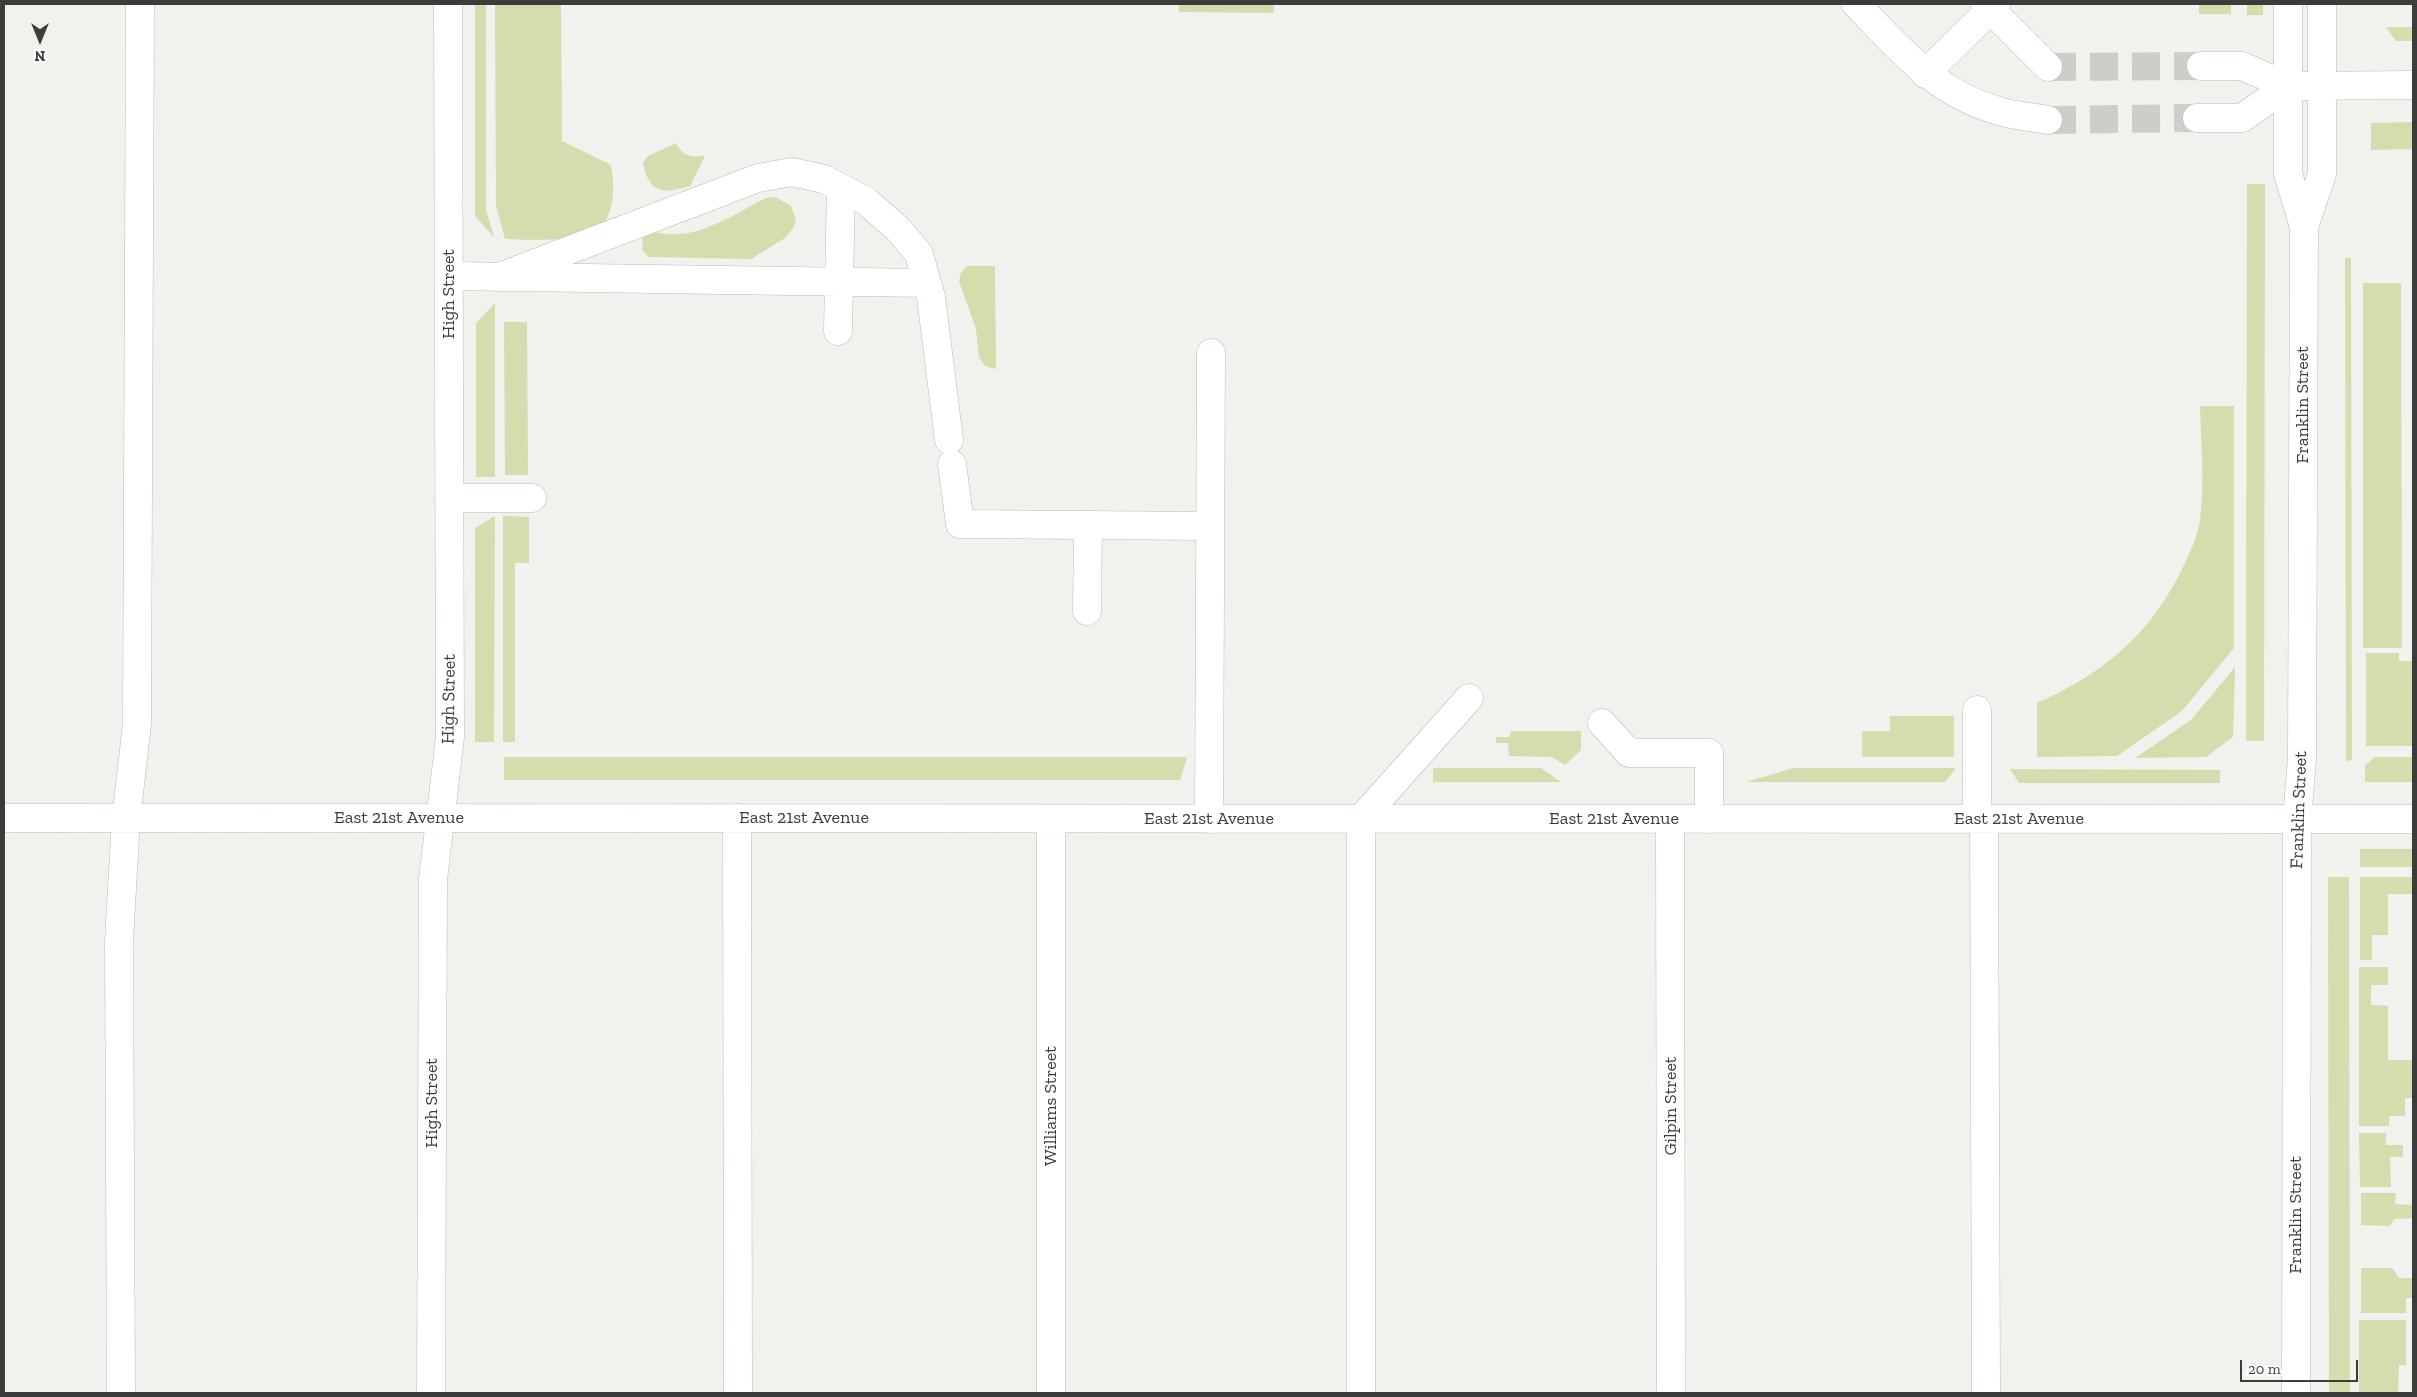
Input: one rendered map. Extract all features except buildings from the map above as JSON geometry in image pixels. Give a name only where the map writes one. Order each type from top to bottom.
[{"type":"street","points":[[120,1393],[119,941],[126,819],[137,724],[140,4]]},
{"type":"street","name":"High Street","points":[[431,1393],[433,879],[442,818],[450,737],[448,4]]},
{"type":"street","points":[[1856,4],[1925,74],[1964,98],[1999,111],[2048,120]]},
{"type":"street","name":"Franklin Street","points":[[2288,4],[2288,174],[2304,226],[2302,748],[2297,819],[2296,1393]]},
{"type":"street","name":"Franklin Street","points":[[2304,226],[2322,174],[2322,4]]},
{"type":"street","points":[[1925,74],[1990,5],[2048,67]]},
{"type":"street","points":[[2201,66],[2242,66],[2288,86],[2413,84]]},
{"type":"street","points":[[2198,118],[2242,118],[2288,86]]},
{"type":"street","points":[[499,277],[758,178],[792,172],[824,179],[866,201],[898,228],[919,254],[931,297],[960,524],[1210,526]]},
{"type":"street","points":[[838,332],[841,188]]},
{"type":"street","points":[[449,276],[927,283]]},
{"type":"street","points":[[1209,819],[1211,353]]},
{"type":"street","points":[[450,498],[532,498]]},
{"type":"street","points":[[1087,611],[1088,525]]},
{"type":"street","points":[[1361,1393],[1361,819],[1469,698]]},
{"type":"street","points":[[1977,710],[1980,819],[1986,1393]]},
{"type":"street","points":[[1602,723],[1629,753],[1709,753],[1709,819]]},
{"type":"street","name":"East 21st Avenue","points":[[4,818],[2413,819]]},
{"type":"street","points":[[737,818],[738,1393]]},
{"type":"street","name":"Williams Street","points":[[1051,819],[1051,1393]]},
{"type":"street","name":"Gilpin Street","points":[[1670,819],[1671,1393]]},
{"type":"green space","points":[[475,4],[486,4],[486,210],[494,237],[475,216]]},
{"type":"green space","points":[[495,4],[561,4],[562,141],[611,165],[613,191],[610,210],[603,225],[590,235],[553,240],[505,239],[496,206]]},
{"type":"green space","points":[[1179,4],[1274,4],[1274,13],[1179,12]]},
{"type":"green space","points":[[2199,4],[2231,4],[2231,14],[2199,14]]},
{"type":"green space","points":[[2247,4],[2263,4],[2263,15],[2247,15]]},
{"type":"green space","points":[[2386,27],[2413,27],[2413,41],[2396,41]]},
{"type":"green space","points":[[2413,122],[2413,149],[2371,150],[2371,123]]},
{"type":"green space","points":[[676,143],[684,154],[705,156],[690,186],[673,190],[659,189],[649,181],[643,163],[648,156]]},
{"type":"green space","points":[[2247,184],[2265,184],[2264,741],[2246,741]]},
{"type":"green space","points":[[775,197],[791,206],[796,219],[793,228],[785,238],[751,259],[649,257],[642,250],[643,237],[652,231],[682,234],[697,231],[725,220],[766,198]]},
{"type":"green space","points":[[2345,258],[2351,258],[2352,760],[2346,761]]},
{"type":"green space","points":[[967,266],[995,266],[996,369],[985,366],[979,357],[976,329],[959,281],[961,273]]},
{"type":"green space","points":[[2363,283],[2401,283],[2402,648],[2363,648]]},
{"type":"green space","points":[[495,303],[495,477],[476,477],[476,323]]},
{"type":"green space","points":[[504,322],[527,322],[528,475],[505,475]]},
{"type":"green space","points":[[2200,406],[2234,406],[2234,648],[2182,711],[2117,756],[2037,757],[2037,703],[2062,691],[2105,664],[2142,630],[2172,588],[2192,548],[2200,520],[2202,492]]},
{"type":"green space","points":[[495,516],[494,742],[475,742],[475,528]]},
{"type":"green space","points":[[503,516],[529,517],[529,563],[515,563],[515,742],[503,742]]},
{"type":"green space","points":[[2366,653],[2399,653],[2399,661],[2413,661],[2413,746],[2366,746]]},
{"type":"green space","points":[[2235,667],[2233,737],[2206,757],[2135,758],[2191,720]]},
{"type":"green space","points":[[1890,716],[1954,716],[1954,757],[1862,757],[1862,731],[1890,731]]},
{"type":"green space","points":[[1511,731],[1581,731],[1581,750],[1565,765],[1552,757],[1509,756],[1508,743],[1496,743],[1496,737],[1510,737]]},
{"type":"green space","points":[[504,757],[1187,757],[1180,780],[504,780]]},
{"type":"green space","points":[[2375,757],[2413,757],[2413,782],[2365,782],[2365,765]]},
{"type":"green space","points":[[1433,768],[1541,768],[1561,782],[1433,782]]},
{"type":"green space","points":[[1794,768],[1956,768],[1945,782],[1746,782]]},
{"type":"green space","points":[[2010,769],[2220,770],[2220,783],[2019,783]]},
{"type":"green space","points":[[2360,849],[2413,849],[2413,867],[2360,867]]},
{"type":"green space","points":[[2328,877],[2349,877],[2350,1393],[2329,1393]]},
{"type":"green space","points":[[2360,877],[2413,877],[2413,894],[2388,894],[2388,935],[2372,935],[2372,960],[2360,960]]},
{"type":"green space","points":[[2359,967],[2388,967],[2388,985],[2371,985],[2371,1005],[2388,1006],[2388,1060],[2413,1060],[2413,1098],[2405,1098],[2405,1116],[2389,1116],[2389,1126],[2359,1126]]},
{"type":"green space","points":[[2359,1133],[2386,1133],[2386,1145],[2403,1145],[2403,1157],[2390,1157],[2391,1187],[2360,1187]]},
{"type":"green space","points":[[2361,1193],[2396,1193],[2395,1204],[2413,1205],[2413,1218],[2394,1219],[2390,1226],[2361,1225]]},
{"type":"green space","points":[[2361,1268],[2392,1268],[2399,1278],[2413,1278],[2413,1298],[2406,1298],[2406,1313],[2361,1313]]},
{"type":"green space","points":[[2359,1320],[2406,1320],[2406,1365],[2399,1365],[2398,1393],[2359,1393]]},
{"type":"tunnel","points":[[2048,67],[2201,66]]},
{"type":"tunnel","points":[[2048,120],[2197,118]]}]
